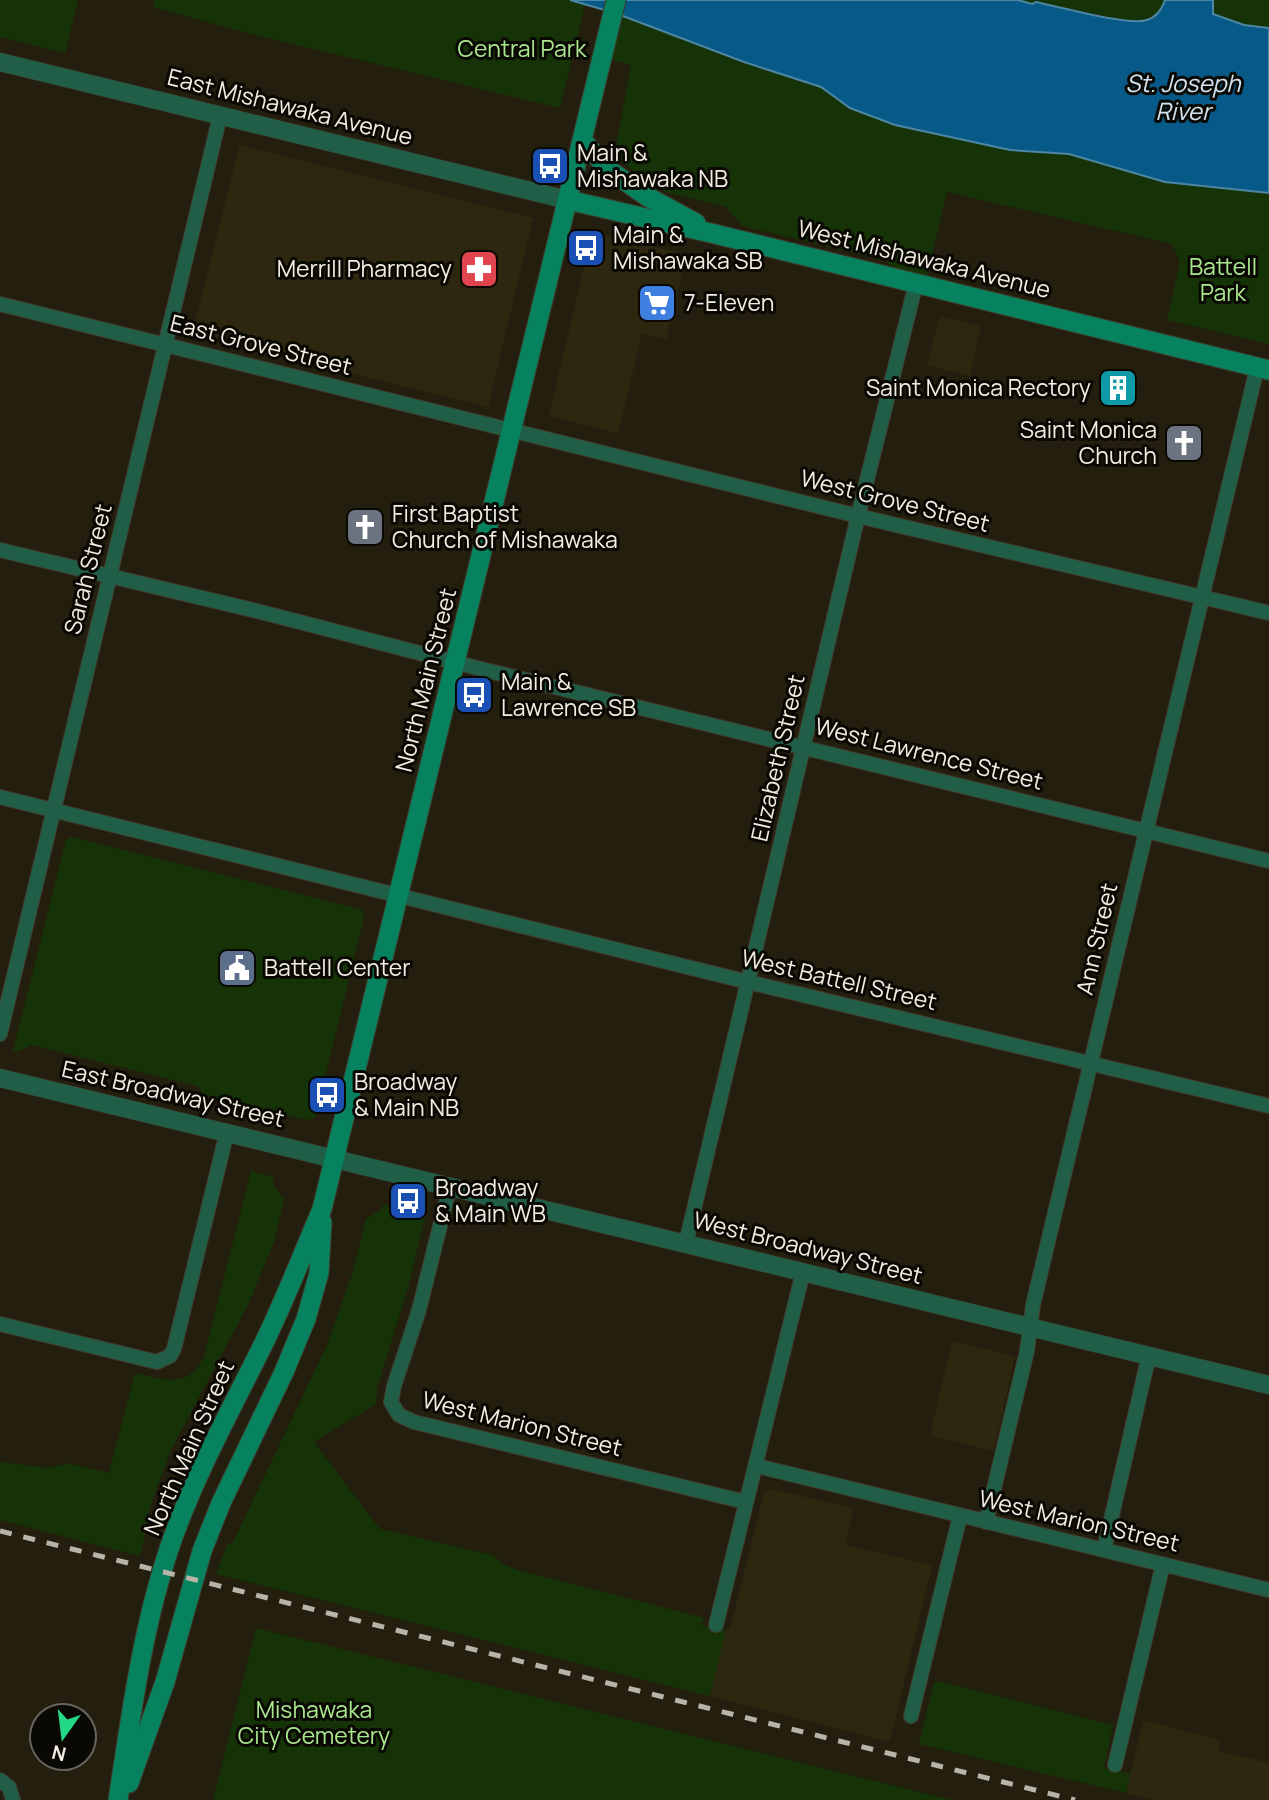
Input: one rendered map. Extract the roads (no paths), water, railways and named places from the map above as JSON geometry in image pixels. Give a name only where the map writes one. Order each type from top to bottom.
[{"type":"main road","name":"North Main Street","points":[[118,1800],[136,1687],[168,1550],[210,1450],[277,1316],[322,1209],[616,0]]},
{"type":"main road","points":[[582,140],[609,170],[648,197],[715,234]]},
{"type":"main road","name":"West Mishawaka Avenue","points":[[568,200],[1263,369]]},
{"type":"main road","name":"North Main Street","points":[[123,1800],[165,1682],[202,1551],[221,1503],[284,1372],[306,1319],[319,1273],[322,1209]]},
{"type":"street","name":"East Mishawaka Avenue","points":[[0,62],[568,200]]},
{"type":"street","name":"Sarah Street","points":[[0,1034],[220,116]]},
{"type":"street","name":"Elizabeth Street","points":[[686,1243],[858,516],[916,283]]},
{"type":"street","name":"East Grove Street","points":[[0,304],[512,430]]},
{"type":"street","name":"Ann Street","points":[[986,1522],[1027,1351],[1029,1326],[1090,1063],[1201,597],[1263,369]]},
{"type":"street","name":"West Grove Street","points":[[512,430],[858,516],[1269,613]]},
{"type":"street","name":"West Lawrence Street","points":[[0,550],[261,611],[455,662],[1269,861]]},
{"type":"street","name":"West Battell Street","points":[[0,797],[748,982],[1269,1106]]},
{"type":"street","name":"East Broadway Street","points":[[0,1078],[335,1158]]},
{"type":"street","points":[[0,1324],[158,1362],[170,1356],[174,1349],[227,1132]]},
{"type":"street","name":"West Broadway Street","points":[[335,1158],[1269,1385]]},
{"type":"street","name":"West Marion Street","points":[[450,1186],[418,1310],[394,1386],[391,1402],[399,1415],[414,1422],[746,1502]]},
{"type":"street","points":[[716,1625],[803,1272]]},
{"type":"street","points":[[1104,1550],[1149,1354]]},
{"type":"street","name":"West Marion Street","points":[[757,1466],[1269,1590]]},
{"type":"street","points":[[911,1716],[960,1516]]},
{"type":"street","points":[[1115,1765],[1163,1564]]},
{"type":"street","points":[[0,1780],[9,1787],[13,1800]]},
{"type":"water","name":"St. Joseph River","points":[[570,0],[1018,0],[1138,21],[1154,17],[1165,0],[1213,0],[1213,14],[1244,25],[1269,28],[1269,193],[1165,182],[1069,154],[1010,150],[895,125],[850,108],[821,87],[744,62],[615,13]]},
{"type":"railway","points":[[0,1531],[1075,1800]]},
{"type":"place","name":"Main & Mishawaka NB","points":[[550,166]]},
{"type":"place","name":"Main & Mishawaka SB","points":[[586,248]]},
{"type":"place","name":"Merrill Pharmacy","points":[[479,269]]},
{"type":"place","name":"7-Eleven","points":[[657,303]]},
{"type":"place","name":"Saint Monica Rectory","points":[[1118,388]]},
{"type":"place","name":"Saint Monica Church","points":[[1184,443]]},
{"type":"place","name":"First Baptist Church of Mishawaka","points":[[365,527]]},
{"type":"place","name":"Main & Lawrence SB","points":[[474,695]]},
{"type":"place","name":"Battell Center","points":[[237,968]]},
{"type":"place","name":"Broadway & Main NB","points":[[327,1095]]},
{"type":"place","name":"Broadway & Main WB","points":[[408,1201]]},
{"type":"park label","name":"Central Park","points":[[522,49]]},
{"type":"park label","name":"Battell Park","points":[[1223,280]]},
{"type":"park label","name":"Mishawaka City Cemetery","points":[[314,1723]]}]
